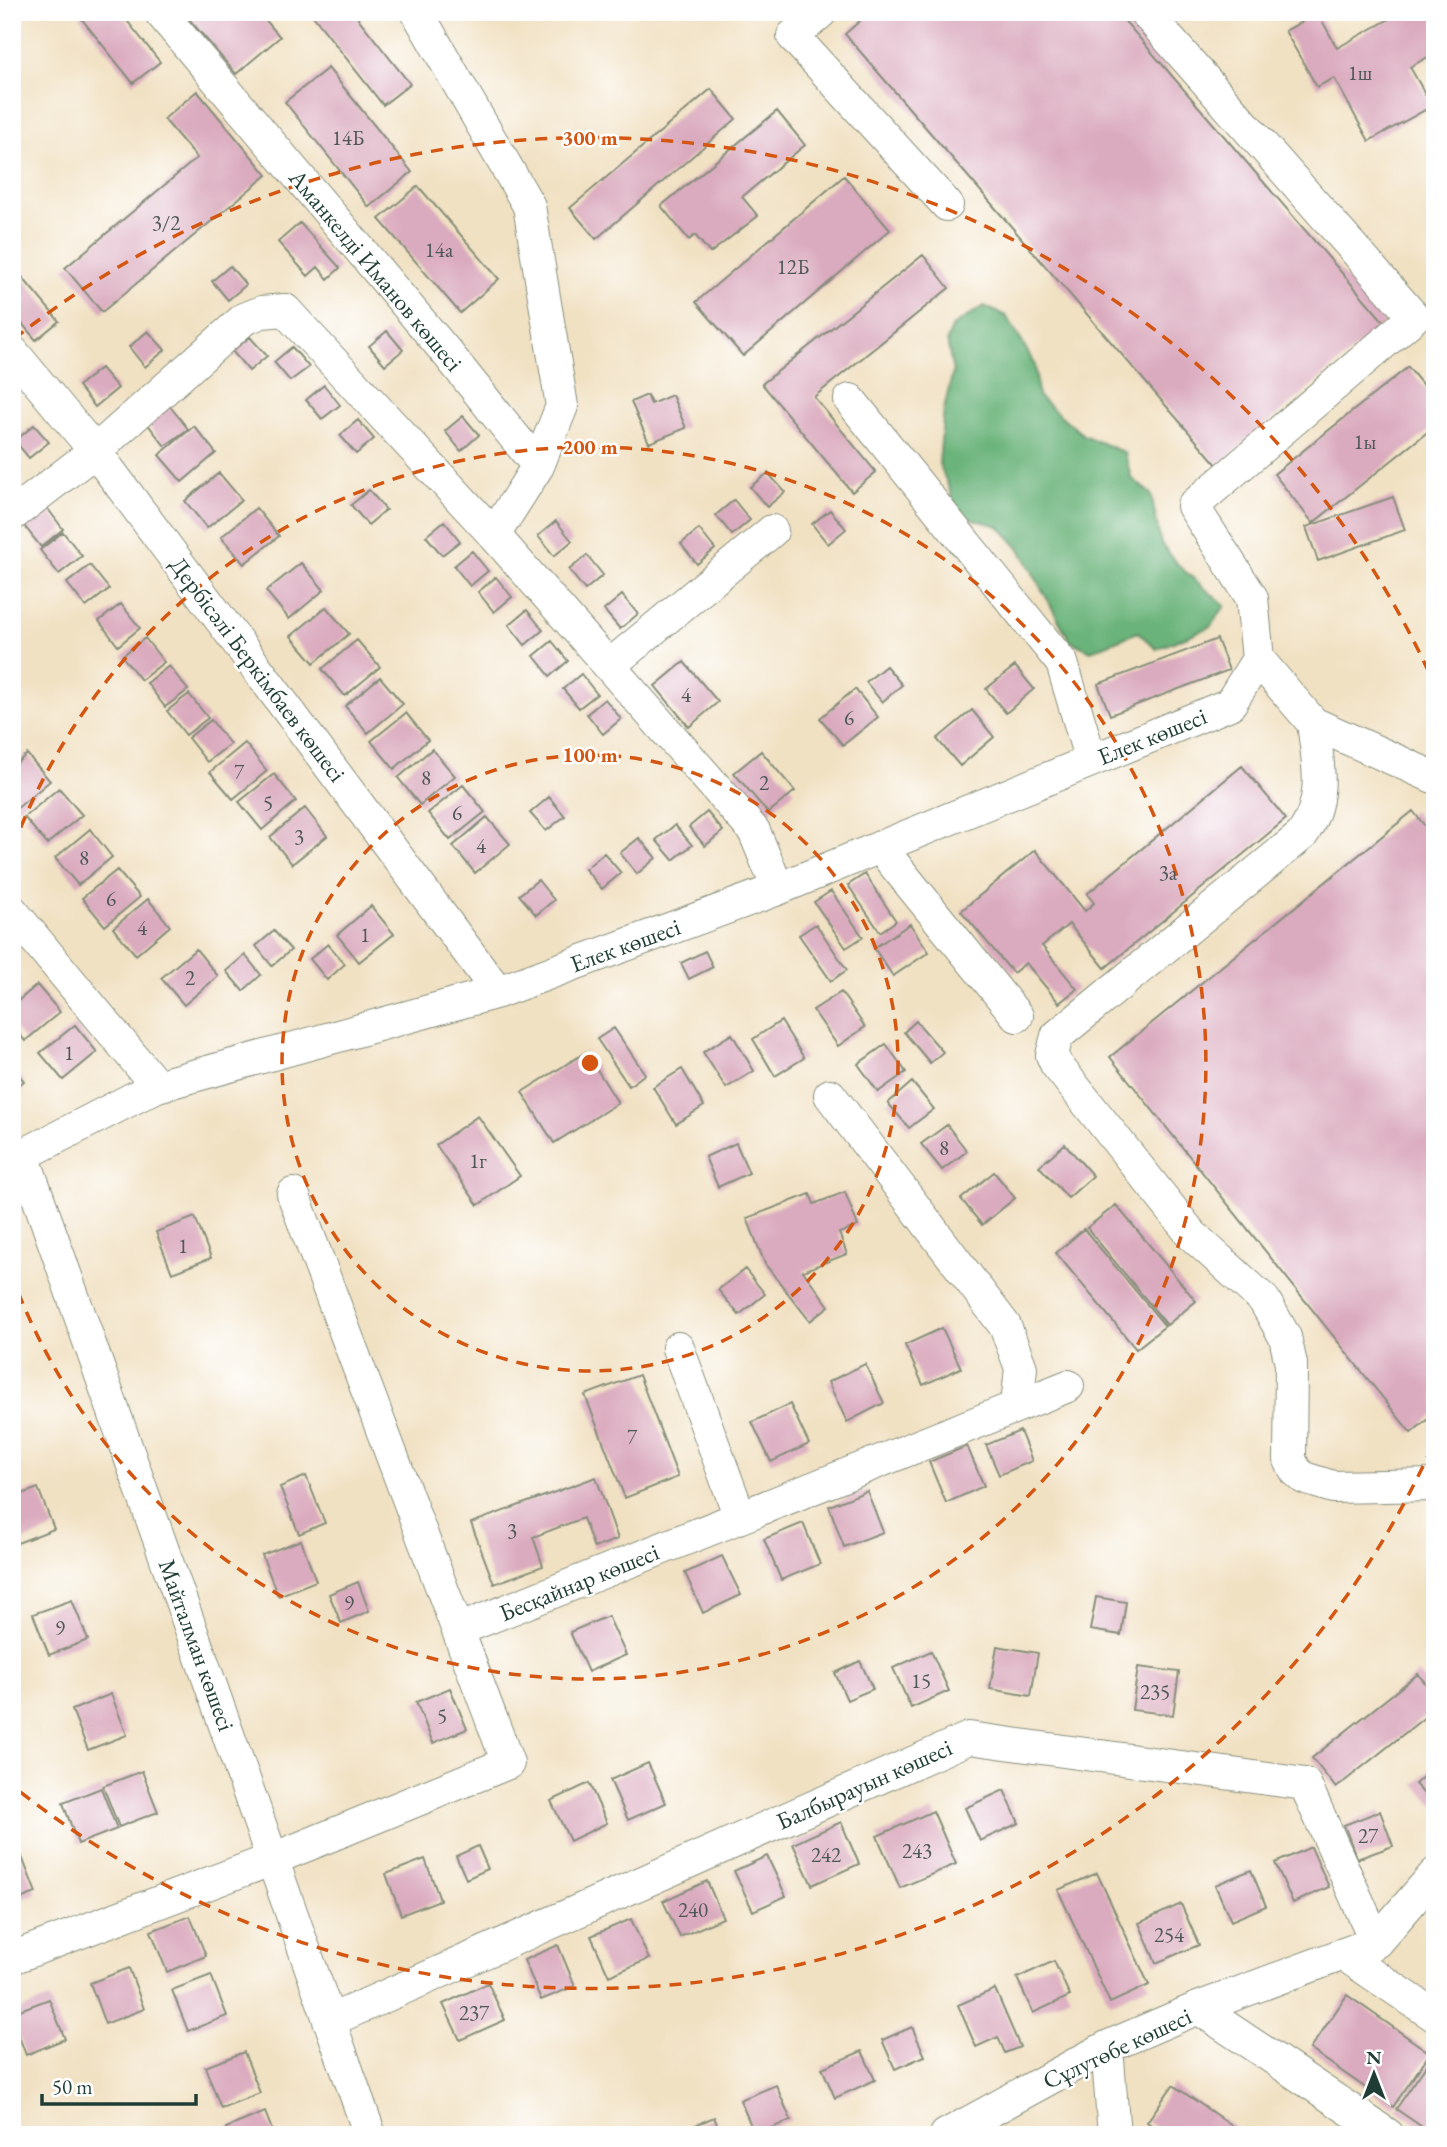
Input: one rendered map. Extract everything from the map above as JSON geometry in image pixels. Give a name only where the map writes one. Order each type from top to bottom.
[{"type":"street","name":"Аманкелді Иманов көшесі","points":[[160,12],[447,353],[538,466]]},
{"type":"street","points":[[417,12],[529,206],[562,406],[538,466],[494,535]]},
{"type":"street","points":[[821,12],[793,36],[947,205]]},
{"type":"street","points":[[1145,12],[1414,317],[1193,506],[1252,598],[1258,659],[1313,723],[1435,776]]},
{"type":"street","points":[[12,515],[95,451],[244,319],[262,312],[285,310],[494,535],[754,831],[778,889]]},
{"type":"street","name":"Дербісәлі Беркімбаев көшесі","points":[[12,351],[95,451],[498,992]]},
{"type":"street","points":[[850,400],[1062,663],[1091,761]]},
{"type":"street","points":[[609,666],[772,531]]},
{"type":"street","name":"Елек көшесі","points":[[17,1157],[157,1086],[498,992],[778,889],[1230,704],[1258,659]]},
{"type":"street","points":[[1313,723],[1320,793],[1311,822],[1302,835],[1057,1036],[1052,1055],[1056,1064],[1192,1235],[1264,1300],[1285,1337],[1291,1364],[1290,1460],[1296,1471],[1304,1478],[1333,1487],[1435,1485]]},
{"type":"street","points":[[880,847],[1017,1016]]},
{"type":"street","points":[[12,911],[157,1086]]},
{"type":"street","points":[[830,1095],[1005,1326],[1021,1368],[1017,1406]]},
{"type":"street","name":"Майталман көшесі","points":[[17,1157],[273,1859],[370,2135]]},
{"type":"street","points":[[12,1958],[273,1859],[508,1763],[293,1194]]},
{"type":"street","points":[[678,1348],[740,1517]]},
{"type":"street","name":"Бесқайнар көшесі","points":[[458,1630],[1068,1386]]},
{"type":"street","name":"Балбырауын көшесі","points":[[329,2021],[968,1738],[1305,1784],[1376,1942]]},
{"type":"street","points":[[1198,2008],[1376,1942],[1435,1874]]},
{"type":"street","points":[[1343,1954],[1435,2016]]},
{"type":"street","name":"Сұлутөбе көшесі","points":[[946,2135],[1107,2047],[1198,2008],[1388,2135]]},
{"type":"street","points":[[1107,2047],[1114,2135]]},
{"type":"green space","points":[[984,306],[1006,316],[1018,335],[1035,365],[1038,396],[1083,435],[1125,453],[1131,478],[1151,494],[1161,544],[1180,567],[1225,606],[1210,627],[1156,649],[1138,632],[1091,651],[1070,641],[1020,549],[999,526],[960,516],[939,463],[944,409],[953,372],[947,340],[953,326]]},
{"type":"building","points":[[86,12],[120,12],[160,62],[133,83],[80,17]]},
{"type":"building","points":[[183,12],[259,12],[280,37],[236,74]]},
{"type":"building","points":[[310,12],[353,12],[410,84],[383,105]]},
{"type":"building","points":[[870,12],[1117,12],[1385,323],[1218,466],[845,34]]},
{"type":"building","points":[[1402,12],[1435,12],[1435,53],[1410,67],[1432,106],[1369,141],[1334,78],[1317,87],[1285,31],[1318,13],[1337,48]]},
{"type":"building","points":[[328,68],[412,172],[369,207],[285,102]]},
{"type":"building","points":[[711,89],[736,119],[596,239],[570,208]]},
{"type":"building","points":[[197,91],[267,175],[102,312],[65,268],[197,158],[164,119]]},
{"type":"building","points":[[777,111],[805,145],[742,197],[758,216],[710,253],[695,235],[689,240],[661,206]]},
{"type":"building","points":[[844,176],[890,230],[743,356],[696,302]]},
{"type":"building","points":[[418,186],[499,279],[460,313],[379,219]]},
{"type":"building","points":[[300,223],[340,268],[328,279],[318,267],[308,276],[278,242]]},
{"type":"building","points":[[923,255],[949,288],[814,397],[876,472],[852,492],[762,384]]},
{"type":"building","points":[[12,265],[59,321],[36,340],[12,312]]},
{"type":"building","points":[[230,266],[246,285],[228,300],[212,281]]},
{"type":"building","points":[[148,331],[165,350],[145,367],[129,347]]},
{"type":"building","points":[[387,331],[403,350],[385,365],[369,346]]},
{"type":"building","points":[[250,337],[267,356],[249,371],[232,351]]},
{"type":"building","points":[[292,347],[309,367],[290,381],[274,362]]},
{"type":"building","points":[[1408,367],[1435,400],[1435,426],[1313,523],[1274,474]]},
{"type":"building","points":[[101,368],[118,388],[95,407],[78,386]]},
{"type":"building","points":[[324,385],[340,405],[322,419],[306,400]]},
{"type":"building","points":[[647,395],[651,404],[672,395],[686,428],[649,443],[631,402]]},
{"type":"building","points":[[169,405],[188,429],[165,446],[146,422]]},
{"type":"building","points":[[463,416],[479,435],[461,451],[445,431]]},
{"type":"building","points":[[358,420],[374,439],[356,454],[340,435]]},
{"type":"building","points":[[34,425],[49,442],[29,458],[15,441]]},
{"type":"building","points":[[194,426],[216,453],[182,482],[159,455]]},
{"type":"building","points":[[219,473],[242,500],[207,528],[185,501]]},
{"type":"building","points":[[768,473],[785,492],[767,507],[750,487]]},
{"type":"building","points":[[369,490],[386,510],[368,525],[351,505]]},
{"type":"building","points":[[1393,497],[1405,530],[1318,561],[1306,527]]},
{"type":"building","points":[[734,500],[750,520],[732,535],[716,515]]},
{"type":"building","points":[[45,505],[63,529],[41,547],[22,523]]},
{"type":"building","points":[[256,508],[279,536],[244,564],[221,537]]},
{"type":"building","points":[[830,510],[846,529],[828,544],[812,524]]},
{"type":"building","points":[[444,521],[460,541],[442,555],[426,536]]},
{"type":"building","points":[[556,521],[572,541],[554,556],[538,536]]},
{"type":"building","points":[[699,529],[715,549],[697,564],[681,544]]},
{"type":"building","points":[[63,532],[82,556],[59,574],[40,550]]},
{"type":"building","points":[[472,551],[488,571],[470,586],[454,566]]},
{"type":"building","points":[[587,555],[603,575],[585,590],[569,570]]},
{"type":"building","points":[[301,563],[324,590],[289,619],[266,591]]},
{"type":"building","points":[[90,565],[109,589],[86,607],[67,583]]},
{"type":"building","points":[[496,577],[512,597],[494,612],[478,592]]},
{"type":"building","points":[[622,595],[638,614],[620,629],[604,610]]},
{"type":"building","points":[[121,604],[140,628],[118,646],[99,621]]},
{"type":"building","points":[[326,607],[349,634],[314,663],[291,636]]},
{"type":"building","points":[[527,610],[543,630],[525,645],[509,625]]},
{"type":"building","points":[[145,638],[164,662],[141,680],[122,656]]},
{"type":"building","points":[[1217,639],[1229,670],[1110,715],[1098,684]]},
{"type":"building","points":[[357,640],[380,667],[345,696],[322,669]]},
{"type":"building","points":[[552,641],[568,661],[550,676],[534,656]]},
{"type":"building","points":[[684,662],[718,702],[689,727],[655,686]]},
{"type":"building","points":[[169,666],[188,690],[165,707],[147,683]]},
{"type":"building","points":[[886,666],[902,685],[882,702],[866,682]]},
{"type":"building","points":[[1015,666],[1034,689],[1006,713],[986,689]]},
{"type":"building","points":[[581,674],[597,694],[579,708],[563,689]]},
{"type":"building","points":[[380,677],[403,704],[368,733],[345,706]]},
{"type":"building","points":[[855,689],[878,717],[843,745],[820,718]]},
{"type":"building","points":[[189,694],[208,718],[186,735],[167,711]]},
{"type":"building","points":[[605,699],[621,719],[603,734],[587,714]]},
{"type":"building","points":[[972,710],[994,737],[960,766],[937,739]]},
{"type":"building","points":[[406,713],[428,740],[394,769],[371,741]]},
{"type":"building","points":[[211,720],[230,744],[207,762],[188,738]]},
{"type":"building","points":[[245,743],[267,771],[233,799],[210,772]]},
{"type":"building","points":[[432,749],[455,776],[420,805],[398,778]]},
{"type":"building","points":[[761,751],[795,791],[768,813],[734,773]]},
{"type":"building","points":[[27,754],[50,781],[15,810],[12,807],[12,767]]},
{"type":"building","points":[[1242,766],[1286,819],[1105,968],[1069,924],[1042,946],[1077,989],[1059,1003],[1026,963],[1013,973],[961,911],[1035,850],[1085,911],[1094,903],[1087,894]]},
{"type":"building","points":[[274,774],[296,801],[262,830],[239,802]]},
{"type":"building","points":[[463,785],[485,812],[450,840],[428,813]]},
{"type":"building","points":[[59,788],[82,815],[47,844],[24,817]]},
{"type":"building","points":[[549,797],[565,816],[546,831],[530,813]]},
{"type":"building","points":[[305,808],[327,836],[292,864],[270,837]]},
{"type":"building","points":[[1413,811],[1435,839],[1435,1413],[1411,1433],[1110,1057]]},
{"type":"building","points":[[707,812],[723,831],[705,846],[689,827]]},
{"type":"building","points":[[487,817],[510,844],[475,873],[453,846]]},
{"type":"building","points":[[675,825],[692,845],[673,860],[656,840]]},
{"type":"building","points":[[90,829],[112,857],[78,885],[55,858]]},
{"type":"building","points":[[639,838],[656,858],[637,874],[620,853]]},
{"type":"building","points":[[604,853],[621,873],[602,889],[585,869]]},
{"type":"building","points":[[117,870],[140,897],[105,926],[82,898]]},
{"type":"building","points":[[865,874],[896,921],[880,932],[848,885]]},
{"type":"building","points":[[538,880],[554,900],[536,915],[519,895]]},
{"type":"building","points":[[831,891],[863,937],[846,948],[814,902]]},
{"type":"building","points":[[148,899],[170,926],[136,955],[113,928]]},
{"type":"building","points":[[371,906],[394,934],[359,962],[337,935]]},
{"type":"building","points":[[816,924],[847,970],[831,981],[799,935]]},
{"type":"building","points":[[910,924],[929,952],[893,976],[874,948]]},
{"type":"building","points":[[274,931],[291,950],[272,966],[256,946]]},
{"type":"building","points":[[328,944],[345,964],[327,980],[310,959]]},
{"type":"building","points":[[196,949],[218,976],[184,1005],[161,978]]},
{"type":"building","points":[[705,951],[713,967],[689,979],[681,963]]},
{"type":"building","points":[[245,955],[261,975],[243,991],[226,971]]},
{"type":"building","points":[[37,985],[60,1012],[25,1041],[12,1025],[12,1006]]},
{"type":"building","points":[[841,992],[865,1027],[838,1046],[813,1010]]},
{"type":"building","points":[[781,1021],[804,1058],[775,1076],[753,1039]]},
{"type":"building","points":[[916,1021],[943,1052],[930,1063],[904,1032]]},
{"type":"building","points":[[75,1025],[97,1052],[63,1080],[40,1053]]},
{"type":"building","points":[[614,1028],[645,1074],[629,1086],[597,1039]]},
{"type":"building","points":[[732,1034],[754,1071],[726,1088],[703,1052]]},
{"type":"building","points":[[886,1044],[906,1072],[878,1092],[858,1064]]},
{"type":"building","points":[[586,1052],[618,1103],[554,1143],[522,1092]]},
{"type":"building","points":[[12,1067],[24,1081],[12,1091]]},
{"type":"building","points":[[682,1069],[704,1106],[676,1124],[653,1087]]},
{"type":"building","points":[[912,1082],[934,1109],[909,1128],[888,1103]]},
{"type":"building","points":[[478,1116],[520,1176],[478,1205],[436,1145]]},
{"type":"building","points":[[947,1125],[967,1151],[942,1170],[921,1144]]},
{"type":"building","points":[[736,1143],[749,1173],[718,1187],[705,1157]]},
{"type":"building","points":[[1065,1144],[1093,1176],[1068,1198],[1039,1166]]},
{"type":"building","points":[[994,1172],[1015,1198],[982,1225],[961,1199]]},
{"type":"building","points":[[845,1192],[858,1226],[839,1233],[847,1254],[803,1271],[829,1306],[810,1321],[765,1264],[747,1218],[810,1194],[814,1204]]},
{"type":"building","points":[[1116,1205],[1196,1301],[1167,1325],[1087,1228]]},
{"type":"building","points":[[195,1217],[211,1258],[172,1273],[156,1232]]},
{"type":"building","points":[[1084,1229],[1165,1326],[1136,1349],[1056,1253]]},
{"type":"building","points":[[745,1269],[765,1294],[739,1315],[718,1290]]},
{"type":"building","points":[[942,1328],[961,1368],[923,1385],[905,1345]]},
{"type":"building","points":[[865,1364],[884,1403],[847,1422],[828,1382]]},
{"type":"building","points":[[639,1375],[678,1477],[625,1498],[585,1395]]},
{"type":"building","points":[[790,1404],[809,1444],[771,1462],[752,1422]]},
{"type":"building","points":[[1020,1431],[1032,1461],[999,1475],[986,1445]]},
{"type":"building","points":[[967,1446],[984,1486],[946,1503],[929,1462]]},
{"type":"building","points":[[306,1476],[325,1523],[299,1534],[280,1487]]},
{"type":"building","points":[[596,1477],[618,1539],[594,1548],[583,1518],[533,1537],[543,1566],[494,1584],[471,1523]]},
{"type":"building","points":[[38,1488],[54,1529],[15,1544],[12,1538],[12,1498]]},
{"type":"building","points":[[867,1491],[883,1532],[844,1547],[829,1506]]},
{"type":"building","points":[[803,1523],[820,1564],[781,1580],[764,1539]]},
{"type":"building","points":[[301,1540],[316,1581],[278,1596],[262,1555]]},
{"type":"building","points":[[722,1556],[741,1595],[703,1613],[685,1573]]},
{"type":"building","points":[[358,1582],[369,1611],[341,1623],[329,1594]]},
{"type":"building","points":[[1096,1597],[1126,1602],[1121,1635],[1090,1630]]},
{"type":"building","points":[[72,1600],[88,1640],[49,1655],[33,1614]]},
{"type":"building","points":[[608,1616],[626,1655],[588,1672],[570,1632]]},
{"type":"building","points":[[997,1646],[1038,1653],[1031,1696],[990,1689]]},
{"type":"building","points":[[931,1651],[949,1691],[911,1708],[893,1668]]},
{"type":"building","points":[[860,1661],[873,1689],[847,1700],[835,1673]]},
{"type":"building","points":[[1138,1667],[1179,1672],[1173,1715],[1132,1710]]},
{"type":"building","points":[[1418,1674],[1435,1695],[1435,1709],[1336,1788],[1312,1758]]},
{"type":"building","points":[[450,1688],[467,1729],[433,1743],[416,1702]]},
{"type":"building","points":[[111,1694],[127,1735],[88,1750],[72,1710]]},
{"type":"building","points":[[648,1763],[666,1803],[628,1820],[610,1780]]},
{"type":"building","points":[[1435,1766],[1435,1806],[1415,1784]]},
{"type":"building","points":[[142,1771],[158,1812],[119,1827],[103,1786]]},
{"type":"building","points":[[589,1783],[607,1823],[570,1841],[551,1801]]},
{"type":"building","points":[[101,1788],[117,1829],[78,1844],[63,1803]]},
{"type":"building","points":[[1004,1790],[1019,1823],[980,1841],[965,1808]]},
{"type":"building","points":[[933,1811],[956,1864],[900,1888],[877,1836]]},
{"type":"building","points":[[1380,1811],[1393,1846],[1357,1859],[1344,1825]]},
{"type":"building","points":[[841,1822],[859,1864],[812,1885],[793,1844]]},
{"type":"building","points":[[478,1846],[488,1869],[466,1879],[456,1856]]},
{"type":"building","points":[[1311,1847],[1329,1887],[1293,1903],[1275,1863]]},
{"type":"building","points":[[20,1852],[36,1893],[12,1902],[12,1854]]},
{"type":"building","points":[[767,1856],[786,1896],[753,1911],[734,1871]]},
{"type":"building","points":[[425,1859],[440,1900],[401,1915],[386,1874]]},
{"type":"building","points":[[1251,1870],[1266,1906],[1231,1921],[1215,1885]]},
{"type":"building","points":[[1097,1873],[1149,1985],[1110,2003],[1058,1890]]},
{"type":"building","points":[[707,1881],[723,1918],[680,1937],[663,1901]]},
{"type":"building","points":[[1181,1904],[1199,1945],[1156,1963],[1139,1923]]},
{"type":"building","points":[[190,1916],[206,1956],[167,1972],[151,1931]]},
{"type":"building","points":[[631,1919],[649,1959],[609,1976],[591,1936]]},
{"type":"building","points":[[558,1945],[575,1986],[541,2000],[524,1960]]},
{"type":"building","points":[[1054,1961],[1070,1996],[1033,2013],[1017,1978]]},
{"type":"building","points":[[129,1968],[144,2009],[105,2024],[90,1983]]},
{"type":"building","points":[[211,1975],[227,2016],[188,2031],[172,1990]]},
{"type":"building","points":[[488,1983],[505,2020],[460,2040],[443,2004]]},
{"type":"building","points":[[995,1989],[1020,2047],[1005,2053],[998,2037],[976,2047],[958,2005]]},
{"type":"building","points":[[1347,1995],[1430,2053],[1393,2107],[1310,2049]]},
{"type":"building","points":[[49,1999],[65,2039],[26,2055],[12,2013]]},
{"type":"building","points":[[912,2027],[925,2056],[895,2069],[882,2040]]},
{"type":"building","points":[[862,2051],[875,2080],[835,2098],[822,2068]]},
{"type":"building","points":[[244,2052],[260,2093],[221,2108],[205,2067]]},
{"type":"building","points":[[1435,2053],[1435,2135],[1434,2135],[1396,2109]]},
{"type":"building","points":[[776,2085],[791,2120],[755,2135],[740,2100]]},
{"type":"building","points":[[1173,2085],[1245,2135],[1166,2135],[1147,2122]]},
{"type":"building","points":[[265,2112],[274,2135],[229,2135],[226,2128]]},
{"type":"building","points":[[714,2117],[721,2135],[681,2135],[679,2132]]}]
